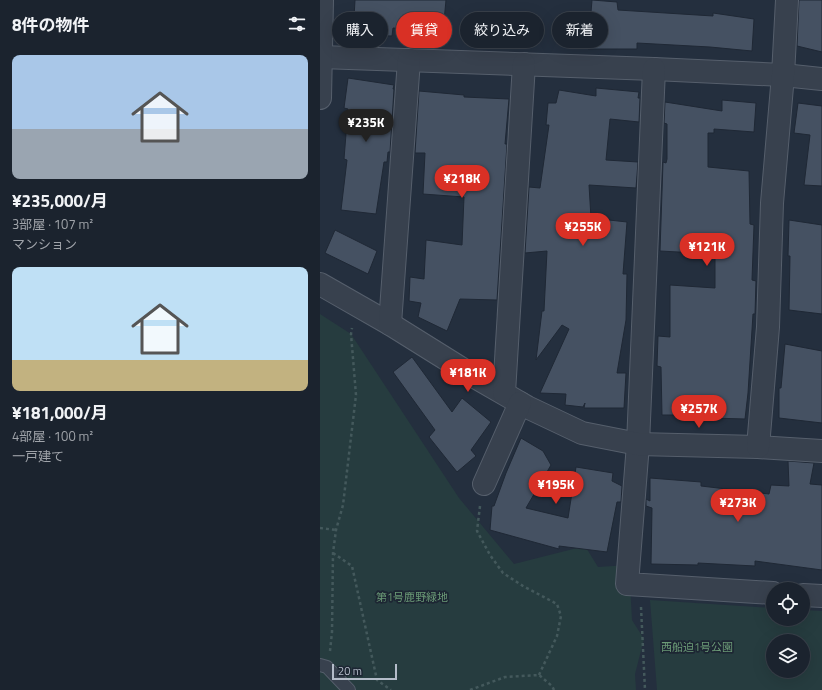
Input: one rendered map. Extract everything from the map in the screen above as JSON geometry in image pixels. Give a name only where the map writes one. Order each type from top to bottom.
[{"type":"street","points":[[320,98],[322,0]]},
{"type":"street","points":[[758,447],[768,327],[772,203],[783,75],[787,0]]},
{"type":"street","points":[[321,57],[654,69],[783,75],[822,79]]},
{"type":"street","points":[[390,324],[409,60]]},
{"type":"street","points":[[484,484],[512,398],[524,64]]},
{"type":"street","points":[[654,69],[638,444],[628,584],[766,593]]},
{"type":"street","points":[[320,284],[390,324],[475,377],[512,398],[582,433],[638,444],[758,447],[822,451]]},
{"type":"street","points":[[810,595],[822,596]]},
{"type":"lane","points":[[324,666],[349,690]]},
{"type":"path","points":[[324,666],[332,632],[333,553],[336,530],[343,505],[356,395],[351,334],[354,303]]},
{"type":"path","points":[[484,484],[480,501],[477,531],[490,555],[503,573],[523,586],[557,604],[561,616],[557,636],[539,675]]},
{"type":"path","points":[[320,528],[336,530]]},
{"type":"path","points":[[333,553],[352,566],[377,680],[391,690]]},
{"type":"path","points":[[640,585],[645,690]]},
{"type":"path","points":[[470,690],[505,677],[539,675],[552,686],[554,690]]},
{"type":"green space","name":"第1号鹿野緑地","points":[[320,314],[351,334],[459,498],[514,564],[585,546],[598,567],[629,565],[632,620],[644,639],[635,674],[636,690],[320,690]]},
{"type":"green space","name":"西船迫1号公園","points":[[650,600],[766,608],[766,626],[810,626],[810,610],[822,611],[822,690],[657,690]]},
{"type":"building","points":[[355,0],[446,0],[445,12],[396,12],[396,28],[393,28],[392,36],[388,36],[388,12],[354,12]]},
{"type":"building","points":[[592,0],[617,2],[618,10],[713,16],[713,13],[754,19],[752,51],[637,43],[637,49],[588,49],[608,48],[608,12],[591,12]]},
{"type":"building","points":[[799,0],[822,0],[822,52],[797,46]]},
{"type":"building","points":[[348,78],[394,85],[390,152],[388,152],[387,162],[384,162],[376,214],[341,210],[347,160],[344,159],[348,109],[344,108]]},
{"type":"building","points":[[596,88],[639,92],[638,98],[640,98],[639,122],[610,119],[606,160],[638,162],[636,188],[589,185],[591,218],[627,222],[623,274],[627,274],[626,320],[617,373],[626,373],[624,408],[584,408],[585,403],[583,407],[565,405],[566,394],[540,393],[569,329],[562,325],[536,360],[542,311],[544,311],[547,251],[525,253],[529,187],[540,188],[549,125],[546,125],[548,103],[556,103],[559,90],[596,96]]},
{"type":"building","points":[[419,91],[464,95],[464,97],[509,99],[505,144],[507,144],[497,300],[460,299],[447,331],[418,317],[421,303],[409,301],[410,277],[424,279],[426,240],[462,245],[464,197],[423,194],[425,153],[415,153]]},
{"type":"building","points":[[722,100],[756,103],[754,132],[714,129],[714,133],[708,133],[708,167],[749,171],[750,224],[754,225],[752,280],[756,281],[755,314],[753,314],[745,419],[712,418],[712,415],[662,415],[661,367],[657,366],[658,336],[670,337],[670,285],[715,288],[715,254],[660,251],[663,162],[666,163],[667,159],[667,124],[664,123],[665,102],[722,111]]},
{"type":"building","points":[[798,103],[822,106],[822,186],[804,185],[810,135],[794,133]]},
{"type":"building","points":[[789,220],[822,225],[822,314],[789,310]]},
{"type":"building","points":[[335,230],[377,251],[368,274],[325,253]]},
{"type":"building","points":[[785,344],[822,351],[822,423],[779,418],[779,388],[781,388]]},
{"type":"building","points":[[412,357],[452,412],[462,398],[491,422],[471,450],[476,456],[457,472],[429,437],[435,430],[393,372]]},
{"type":"building","points":[[521,438],[543,451],[551,465],[526,508],[568,518],[576,467],[613,473],[612,481],[622,486],[621,502],[617,502],[607,552],[559,546],[559,549],[490,530],[492,506],[494,506]]},
{"type":"building","points":[[788,461],[814,463],[810,484],[822,485],[822,570],[755,561],[755,566],[698,563],[698,565],[651,564],[652,508],[646,506],[646,499],[650,501],[650,478],[701,482],[701,486],[769,494],[771,485],[789,486]]}]
